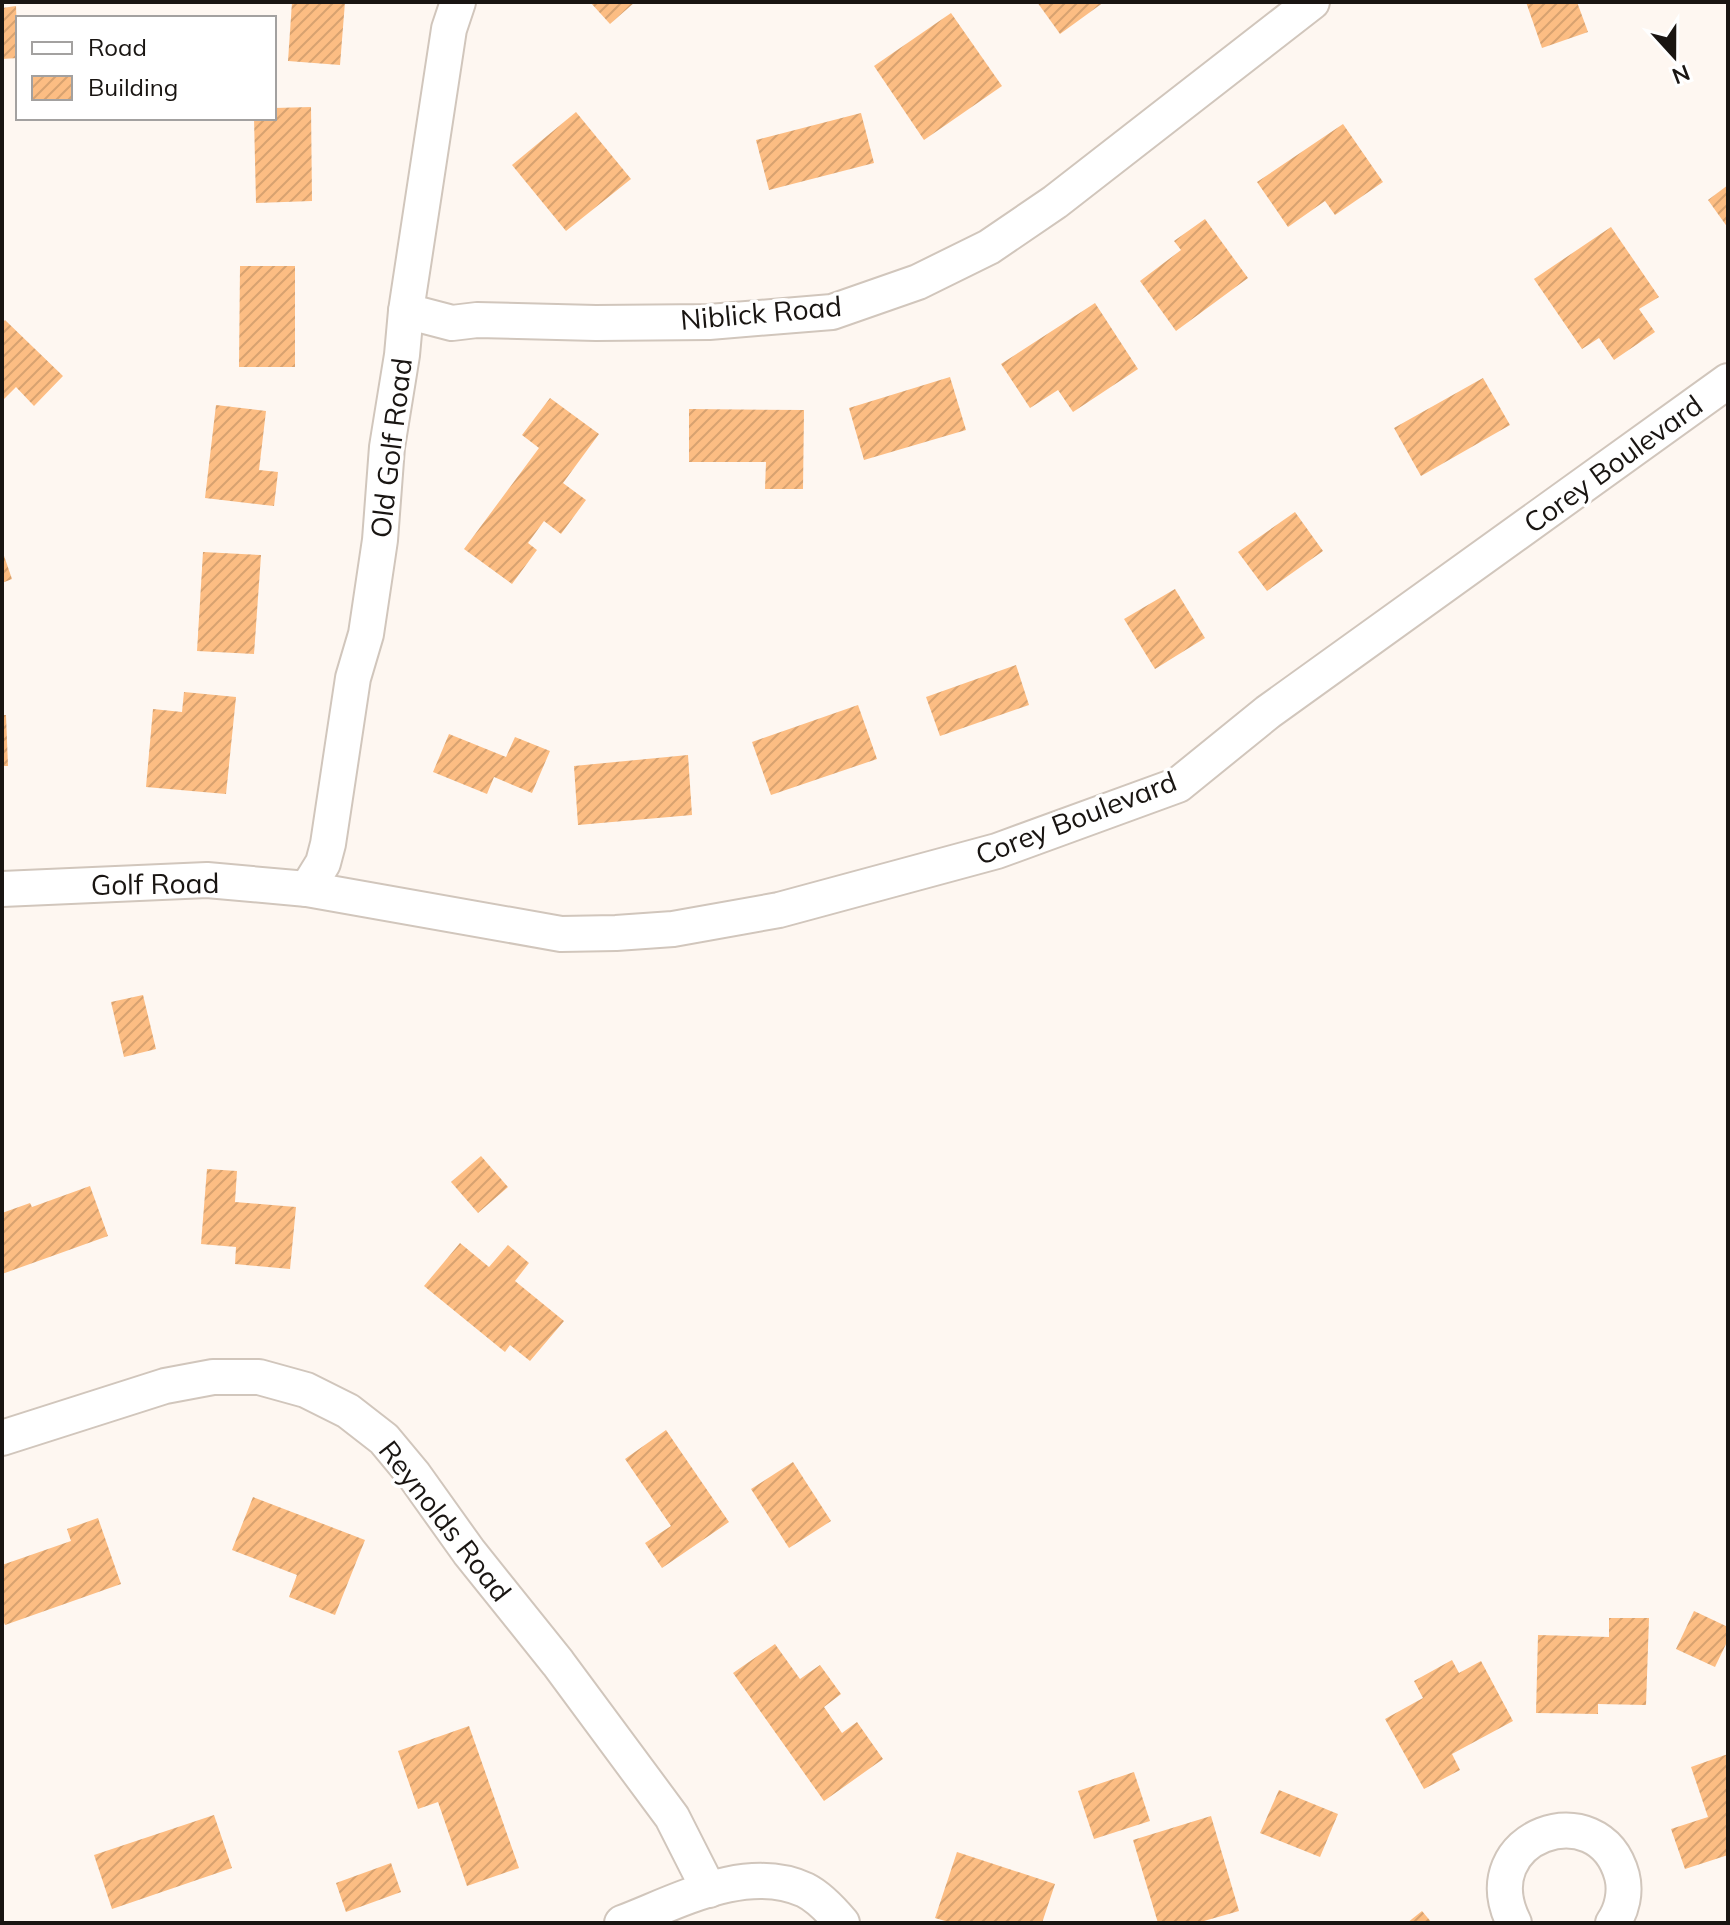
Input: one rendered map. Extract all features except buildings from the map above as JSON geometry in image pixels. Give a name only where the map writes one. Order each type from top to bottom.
[{"type":"street","name":"Old Golf Road","points":[[307,889],[323,863],[328,844],[353,678],[366,634],[406,311],[449,29],[458,2]]},
{"type":"street","name":"Niblick Road","points":[[406,311],[452,323],[477,320],[709,322],[832,312],[918,282],[989,247],[1055,202],[1312,2]]},
{"type":"street","name":"Corey Boulevard","points":[[307,889],[561,934],[616,933],[673,929],[779,910],[997,851],[1178,785],[1268,712],[1728,381]]},
{"type":"street","name":"Golf Road","points":[[2,889],[207,880],[307,889]]},
{"type":"street","name":"Reynolds Road","points":[[2,1438],[165,1386],[213,1377],[259,1377],[306,1390],[348,1411],[384,1439],[558,1663],[672,1817],[709,1890]]},
{"type":"street","points":[[1514,1923],[1507,1907],[1504,1887],[1508,1868],[1518,1850],[1534,1838],[1553,1831],[1573,1830],[1592,1837],[1608,1848],[1619,1864],[1623,1901],[1613,1923]]},
{"type":"street","points":[[622,1923],[732,1883],[772,1881],[806,1891],[842,1923]]}]
